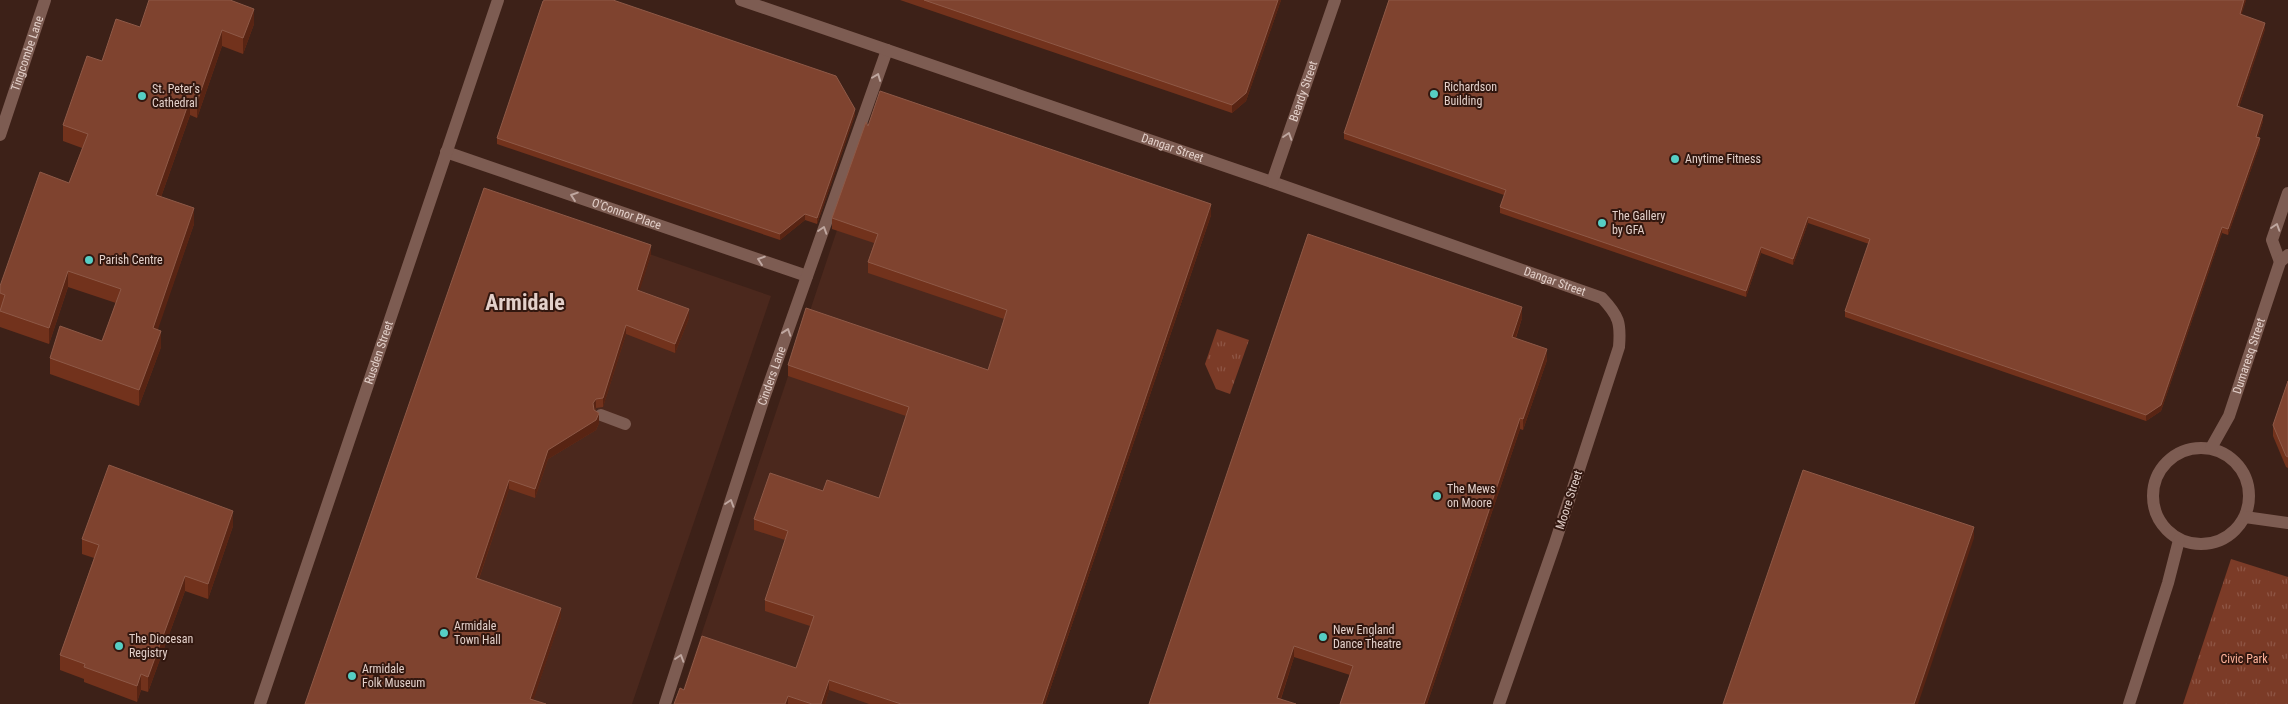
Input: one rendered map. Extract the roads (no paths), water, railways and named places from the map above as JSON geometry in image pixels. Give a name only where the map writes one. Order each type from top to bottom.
[{"type":"street","name":"Tingcombe Lane","points":[[0,135],[45,0]]},
{"type":"street","name":"Rusden Street","points":[[260,704],[498,0]]},
{"type":"street","name":"Dangar Street","points":[[741,0],[1272,182],[1602,298]]},
{"type":"street","name":"Beardy Street","points":[[1272,182],[1334,0]]},
{"type":"street","name":"Cinders Lane","points":[[665,704],[764,398],[887,50]]},
{"type":"street","name":"O'Connor Place","points":[[446,152],[807,276]]},
{"type":"street","name":"Dumaresq Street","points":[[2212,448],[2229,416],[2284,259],[2272,240],[2288,193]]},
{"type":"street","name":"Moore Street","points":[[1499,704],[1555,543],[1619,347],[1621,330],[1618,318],[1602,298]]},
{"type":"street","points":[[601,415],[625,424]]},
{"type":"street","points":[[2194,447],[2212,448],[2232,458],[2245,475],[2251,495],[2245,516],[2234,532],[2217,542],[2198,544],[2179,540],[2164,528],[2155,514],[2152,496],[2156,478],[2164,463],[2178,452],[2194,447]]},
{"type":"street","points":[[2245,516],[2288,523]]},
{"type":"street","points":[[2129,704],[2168,583],[2179,540]]},
{"type":"place","name":"Richardson Building","points":[[1434,94]]},
{"type":"place","name":"St. Peter's Cathedral","points":[[142,96]]},
{"type":"place","name":"Anytime Fitness","points":[[1675,159]]},
{"type":"place","name":"The Gallery by GFA","points":[[1602,223]]},
{"type":"place","name":"Parish Centre","points":[[89,260]]},
{"type":"place","name":"The Mews on Moore","points":[[1437,496]]},
{"type":"place","name":"Armidale Town Hall","points":[[444,633]]},
{"type":"place","name":"New England Dance Theatre","points":[[1323,637]]},
{"type":"place","name":"The Diocesan Registry","points":[[119,646]]},
{"type":"place","name":"Armidale Folk Museum","points":[[352,676]]},
{"type":"district","name":"Armidale","points":[[525,302]]},
{"type":"park label","name":"Civic Park","points":[[2244,659]]}]
